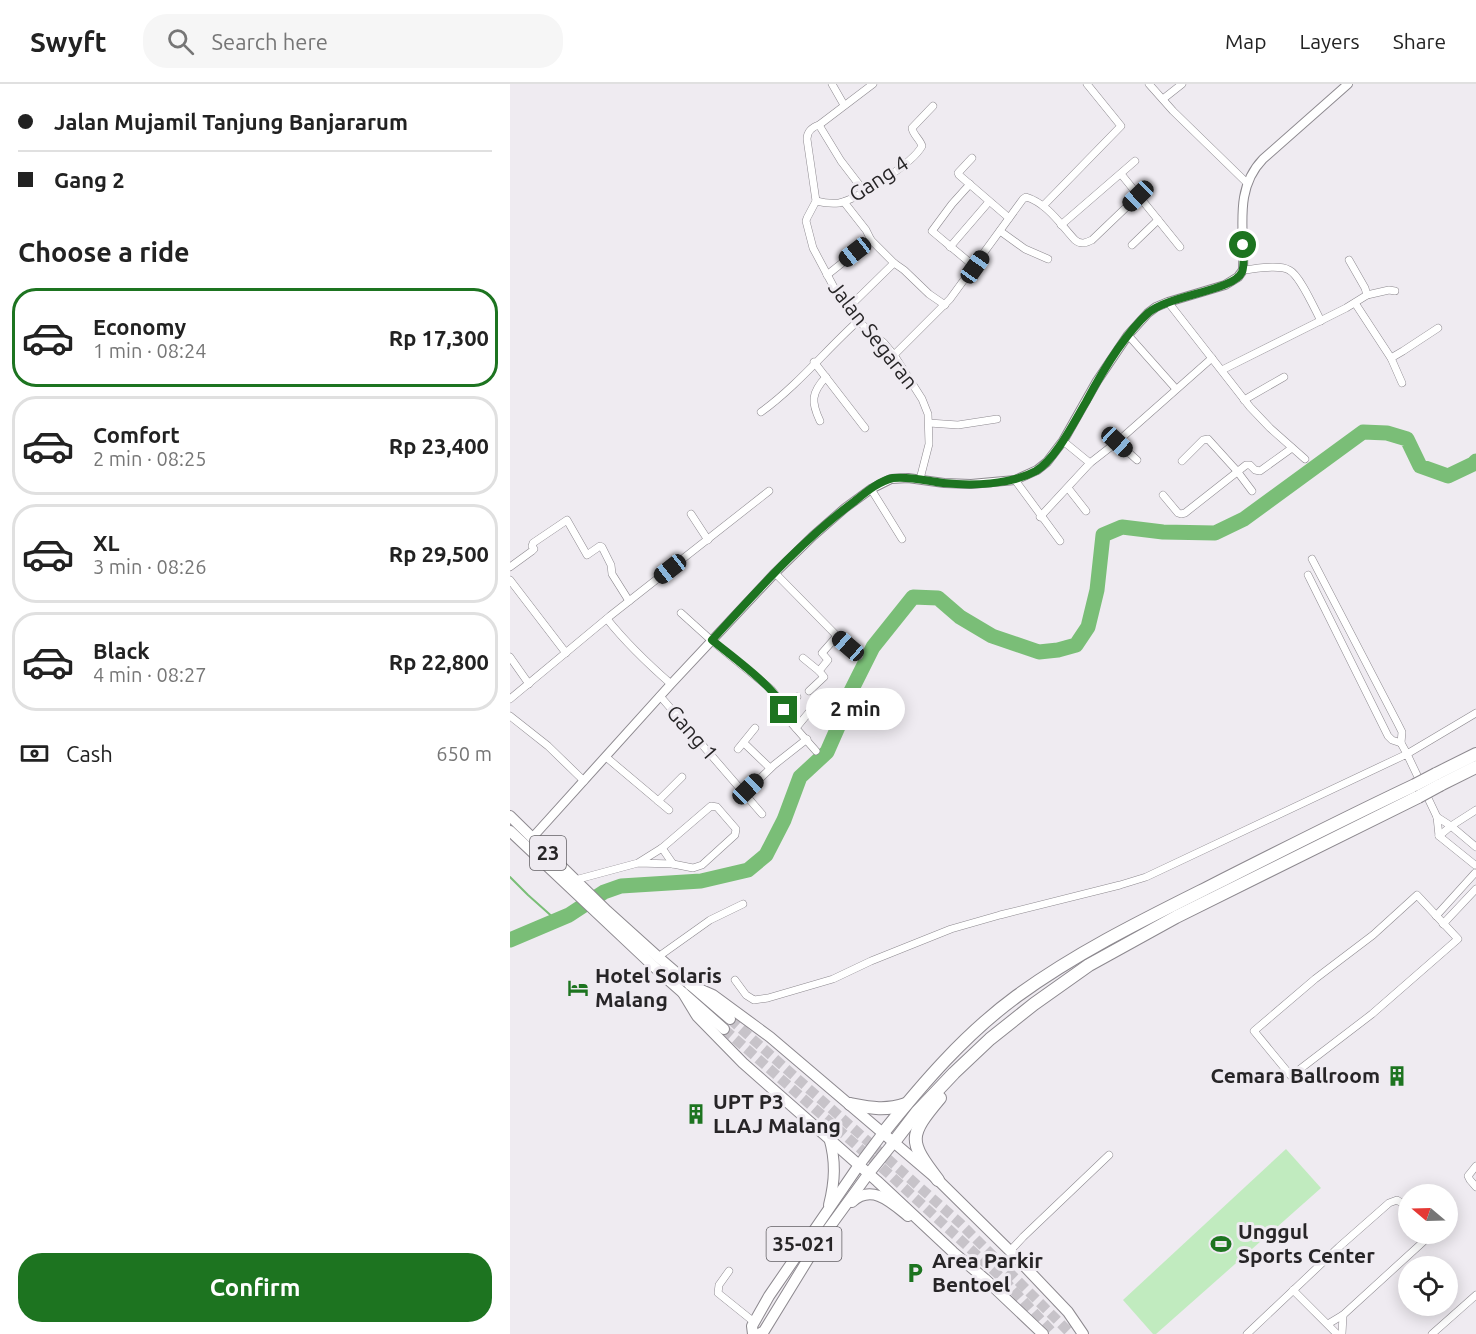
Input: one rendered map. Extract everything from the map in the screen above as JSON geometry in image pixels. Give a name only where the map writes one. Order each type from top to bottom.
[{"type":"highway","points":[[1438,780],[1476,754]]},
{"type":"highway","points":[[894,1142],[917,1112],[990,1039],[1089,965],[1416,791],[1438,780],[1476,767]]},
{"type":"highway","points":[[884,1133],[906,1104],[957,1047],[1017,996],[1082,953],[1328,826],[1416,791]]},
{"type":"highway","points":[[938,1180],[918,1152],[915,1140],[916,1132],[929,1112],[952,1084],[991,1045],[1107,962],[1122,946]]},
{"type":"highway","points":[[850,1104],[888,1109],[906,1104]]},
{"type":"main road","name":"23","points":[[510,816],[575,880],[580,892]]},
{"type":"main road","name":"23","points":[[510,831],[727,1024]]},
{"type":"main road","name":"23","points":[[604,914],[658,957],[686,989]]},
{"type":"main road","points":[[1043,1334],[869,1173],[743,1063],[693,1011],[686,989],[713,994],[884,1133],[938,1180],[1010,1251],[1068,1312],[1083,1334]]},
{"type":"main road","points":[[859,1165],[884,1133]]},
{"type":"main road","name":"35-021","points":[[828,1137],[834,1172],[832,1214]]},
{"type":"main road","points":[[869,1173],[894,1142]]},
{"type":"main road","name":"35-021","points":[[759,1334],[764,1331],[818,1244],[859,1165]]},
{"type":"main road","name":"35-021","points":[[753,1334],[752,1326],[769,1296],[832,1214],[869,1173]]},
{"type":"main road","name":"35-021","points":[[832,1214],[860,1196],[869,1194],[881,1197],[888,1200],[953,1252]]},
{"type":"street","points":[[832,84],[844,105]]},
{"type":"street","name":"Jalan Segaran","points":[[872,84],[813,128],[807,136],[816,201],[807,218],[807,225],[813,248],[838,295],[858,321],[894,355],[922,399],[928,414],[929,444],[920,479]]},
{"type":"street","points":[[1043,206],[1121,126],[1088,84]]},
{"type":"street","points":[[1149,84],[1247,183]]},
{"type":"street","points":[[1163,99],[1182,84]]},
{"type":"street","points":[[532,838],[775,573],[830,521],[871,489],[891,479],[920,479],[971,484],[1015,480],[1037,470],[1047,462],[1063,441],[1097,381],[1128,335],[1148,313],[1168,302],[1225,285],[1238,278],[1243,270],[1243,201],[1252,171],[1348,84]]},
{"type":"street","name":"Gang 4","points":[[816,201],[832,204],[844,202],[897,170],[918,153],[922,146],[912,128],[933,106]]},
{"type":"street","points":[[819,125],[864,191]]},
{"type":"street","points":[[972,158],[958,174],[1009,218]]},
{"type":"street","points":[[1061,225],[1135,161]]},
{"type":"street","points":[[1121,174],[1180,247]]},
{"type":"street","points":[[970,184],[932,230],[975,267]]},
{"type":"street","points":[[894,355],[945,305],[1024,198],[1031,198],[1043,206],[1075,240],[1085,243],[1092,240],[1138,196]]},
{"type":"street","points":[[844,202],[871,240],[929,294],[945,305]]},
{"type":"street","points":[[950,247],[987,204]]},
{"type":"street","points":[[1131,245],[1158,220]]},
{"type":"street","points":[[1000,231],[1025,249],[1048,259]]},
{"type":"street","points":[[827,275],[871,240]]},
{"type":"street","points":[[1348,260],[1367,295]]},
{"type":"street","points":[[848,308],[894,263]]},
{"type":"street","points":[[1243,270],[1281,268],[1293,272],[1321,321]]},
{"type":"street","points":[[1222,370],[1321,321],[1367,295],[1389,290],[1395,291]]},
{"type":"street","points":[[1168,302],[1244,400],[1270,428],[1305,459]]},
{"type":"street","points":[[1355,303],[1391,358],[1402,383]]},
{"type":"street","points":[[761,412],[786,392],[858,321]]},
{"type":"street","points":[[1391,358],[1438,328]]},
{"type":"street","points":[[1128,335],[1176,389]]},
{"type":"street","points":[[1040,517],[1090,464],[1212,358]]},
{"type":"street","points":[[814,362],[865,428]]},
{"type":"street","points":[[820,421],[814,406],[814,399],[818,385],[826,377]]},
{"type":"street","points":[[1244,400],[1284,377]]},
{"type":"street","points":[[929,423],[958,425],[997,419]]},
{"type":"street","points":[[1182,460],[1203,440],[1208,439],[1252,491]]},
{"type":"street","points":[[1063,441],[1090,464]]},
{"type":"street","points":[[1117,442],[1137,460]]},
{"type":"street","points":[[1163,495],[1178,513],[1185,513],[1246,465],[1260,471],[1292,448]]},
{"type":"street","points":[[1015,480],[1040,517],[1060,541]]},
{"type":"street","points":[[1068,488],[1086,511]]},
{"type":"street","points":[[871,489],[902,539]]},
{"type":"street","points":[[510,699],[629,601],[769,491]]},
{"type":"street","points":[[691,514],[708,540]]},
{"type":"street","points":[[510,567],[534,549],[533,543],[567,520],[587,555],[600,546],[602,547],[611,565],[612,574],[629,601]]},
{"type":"street","points":[[1312,559],[1402,732],[1401,743],[1437,817],[1439,836],[1475,869],[1436,916]]},
{"type":"street","points":[[775,573],[859,656]]},
{"type":"street","points":[[1308,575],[1388,736],[1401,743]]},
{"type":"street","points":[[510,580],[566,653]]},
{"type":"street","points":[[681,613],[771,689],[782,703],[786,717],[816,751]]},
{"type":"street","points":[[607,619],[639,656],[671,684]]},
{"type":"street","points":[[819,671],[828,661],[822,654],[823,651],[837,636]]},
{"type":"street","points":[[1349,654],[1360,649]]},
{"type":"street","points":[[510,657],[529,684]]},
{"type":"street","points":[[803,658],[824,677],[809,691]]},
{"type":"street","name":"Gang 1","points":[[660,696],[762,814]]},
{"type":"street","points":[[784,710],[797,697]]},
{"type":"street","points":[[796,728],[810,711],[815,710],[818,706]]},
{"type":"street","points":[[735,980],[746,995],[754,1000],[768,998],[833,979],[951,929],[1146,877],[1407,753],[1476,713]]},
{"type":"street","points":[[510,716],[548,746],[584,782]]},
{"type":"street","points":[[738,749],[755,728]]},
{"type":"street","points":[[744,794],[770,768],[807,739]]},
{"type":"street","points":[[744,743],[770,768]]},
{"type":"street","points":[[606,757],[669,810]]},
{"type":"street","points":[[658,801],[682,777]]},
{"type":"street","points":[[575,880],[638,863],[673,864],[693,868],[702,865],[735,835],[736,830],[717,807],[711,806],[662,848],[638,863]]},
{"type":"street","points":[[1439,836],[1476,810]]},
{"type":"street","points":[[1437,817],[1476,847]]},
{"type":"street","points":[[662,848],[673,864]]},
{"type":"street","points":[[1443,924],[1476,889]]},
{"type":"street","points":[[1417,895],[1443,924],[1458,939],[1372,1014],[1291,1076],[1254,1031],[1417,895]]},
{"type":"street","points":[[658,957],[710,920],[743,904]]},
{"type":"street","points":[[1010,1251],[1109,1155]]},
{"type":"street","points":[[1475,1168],[1468,1176],[1476,1187]]},
{"type":"street","points":[[1247,1334],[1389,1203],[1398,1201]]},
{"type":"street","points":[[1328,1324],[1343,1315],[1421,1244]]},
{"type":"street","points":[[729,1271],[719,1285],[718,1293],[754,1322]]},
{"type":"street","points":[[1293,1290],[1337,1334]]},
{"type":"street","points":[[1432,1334],[1476,1295]]},
{"type":"street","points":[[1342,1334],[1343,1315]]},
{"type":"green space","name":"Unggul Sports Center","points":[[1286,1149],[1321,1188],[1156,1334],[1153,1334],[1123,1300]]},
{"type":"waterway","points":[[510,940],[569,915],[604,892],[621,886],[701,881],[748,870],[766,855],[784,820],[800,777],[827,752],[850,693],[873,647],[913,597],[938,598],[960,617],[992,636],[1039,652],[1058,650],[1076,645],[1088,627],[1097,590],[1103,535],[1122,527],[1163,532],[1215,533],[1244,519],[1363,432],[1387,433],[1407,439],[1420,466],[1448,476],[1476,461]]},
{"type":"waterway","points":[[510,877],[556,920]]},
{"type":"tunnel","points":[[730,1019],[960,1223],[1071,1334]]},
{"type":"tunnel","points":[[724,1029],[889,1174],[1005,1281],[1054,1334]]},
{"type":"place","name":"Hotel Solaris Malang","points":[[578,988]]},
{"type":"place","name":"Cemara Ballroom","points":[[1397,1076]]},
{"type":"place","name":"UPT P3 LLAJ Malang","points":[[696,1114]]},
{"type":"place","name":"Unggul Sports Center","points":[[1221,1244]]},
{"type":"place","name":"Area Parkir Bentoel","points":[[915,1273]]},
{"type":"route","points":[[784,710],[782,703],[771,689],[712,640],[775,573],[845,508],[883,482],[908,478],[971,484],[1015,480],[1037,470],[1047,462],[1063,441],[1097,381],[1128,335],[1148,313],[1168,302],[1225,285],[1238,278],[1243,270],[1243,245]]}]
